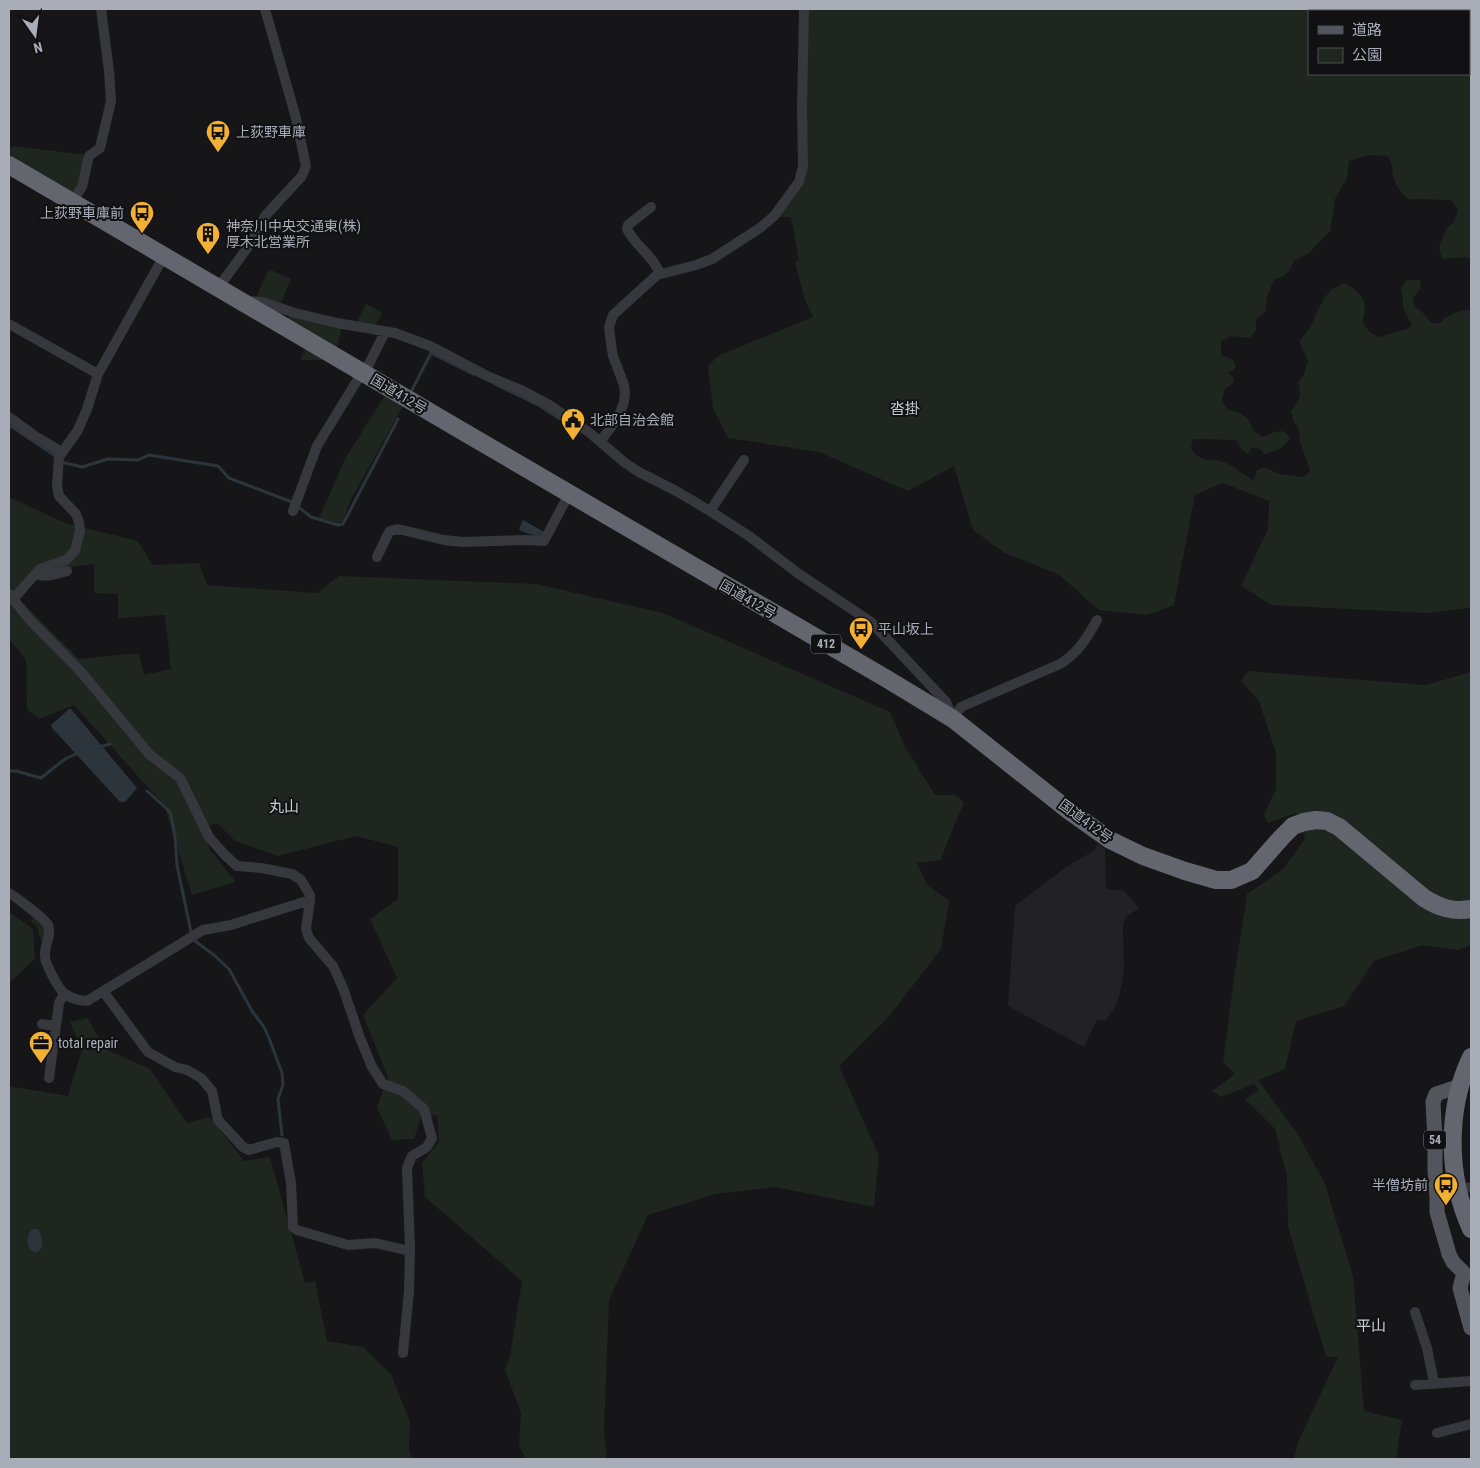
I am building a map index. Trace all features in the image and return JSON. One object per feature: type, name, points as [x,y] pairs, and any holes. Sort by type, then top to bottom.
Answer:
[{"type":"highway","name":"国道412号","points":[[9,165],[953,719],[1068,810],[1110,840],[1143,856],[1185,871],[1216,880],[1231,880],[1252,871],[1280,838],[1293,826],[1316,820],[1327,821],[1340,827],[1436,906],[1449,910],[1471,909]]},
{"type":"highway","points":[[1471,1057],[1460,1086],[1453,1130],[1454,1162],[1465,1188],[1471,1229]]},
{"type":"main road","name":"54","points":[[1460,1086],[1436,1094],[1433,1102],[1435,1170],[1438,1198],[1437,1212],[1449,1254],[1453,1262],[1468,1271],[1460,1288],[1471,1328]]},
{"type":"street","points":[[72,202],[82,187],[89,156],[100,148],[111,101],[101,9]]},
{"type":"street","points":[[218,288],[253,240],[265,216],[302,176],[306,166],[296,118],[265,9]]},
{"type":"street","points":[[599,440],[603,438],[623,409],[625,394],[624,385],[613,356],[609,330],[612,317],[660,274],[712,259],[741,242],[769,221],[799,182],[803,166],[804,9]]},
{"type":"street","points":[[651,207],[628,225],[627,229],[656,265],[660,274]]},
{"type":"street","points":[[164,256],[98,374],[88,409],[78,430],[59,458],[58,490],[62,501],[77,517],[80,531],[75,551],[73,555],[63,562],[40,569],[11,596],[28,618],[82,673],[150,755],[180,778],[209,837],[224,854],[237,866],[262,868],[292,874],[301,880],[310,895],[306,929],[309,938],[334,966],[372,1066],[383,1084],[403,1091],[424,1109],[432,1138],[427,1147],[412,1156],[407,1168],[410,1251],[409,1292],[403,1353]]},
{"type":"street","points":[[239,300],[262,302],[316,318],[395,333],[430,346],[487,376],[526,392],[563,413],[637,471],[710,510],[749,536],[799,574],[871,622],[946,702],[953,719]]},
{"type":"street","points":[[9,324],[98,374]]},
{"type":"street","points":[[295,508],[317,446],[358,379],[364,374],[386,332]]},
{"type":"street","points":[[9,417],[62,452]]},
{"type":"street","points":[[710,510],[744,460]]},
{"type":"street","points":[[377,557],[390,531],[398,529],[444,540],[462,542],[544,541],[569,494]]},
{"type":"street","points":[[36,574],[45,576],[67,571]]},
{"type":"street","points":[[953,719],[961,707],[1060,664],[1072,656],[1097,620]]},
{"type":"street","points":[[9,893],[47,923],[50,932],[45,956],[48,965],[64,994],[78,1001],[87,1001],[202,930],[238,924],[310,900]]},
{"type":"street","points":[[103,991],[148,1052],[175,1067],[187,1070],[201,1078],[212,1091],[218,1120],[242,1147],[248,1150],[277,1142],[284,1143],[291,1183],[294,1227],[297,1230],[348,1245],[376,1243],[410,1251]]},
{"type":"street","points":[[49,1078],[59,1003],[64,994]]},
{"type":"street","points":[[42,1024],[56,1026]]},
{"type":"street","points":[[1415,1312],[1427,1348],[1434,1383]]},
{"type":"street","points":[[1415,1385],[1471,1381]]},
{"type":"street","points":[[1437,1432],[1449,1425],[1471,1424]]},
{"type":"shaded area","points":[[523,520],[546,533],[541,538],[521,531],[519,529]]},
{"type":"shaded area","points":[[71,709],[137,788],[125,802],[120,802],[52,728],[51,725]]},
{"type":"shaded area","points":[[1097,843],[1105,849],[1106,889],[1124,891],[1139,908],[1125,918],[1123,926],[1124,971],[1119,997],[1106,1020],[1097,1020],[1084,1047],[1008,1006],[1015,906],[1066,867],[1095,850]]},
{"type":"shaded area","points":[[38,1229],[41,1236],[42,1246],[35,1253],[29,1248],[28,1239],[30,1232]]},
{"type":"green space","points":[[808,9],[1471,9],[1471,259],[1466,257],[1442,259],[1439,247],[1446,229],[1454,222],[1458,210],[1451,200],[1408,199],[1396,185],[1392,164],[1387,156],[1369,155],[1349,161],[1347,178],[1335,199],[1330,231],[1309,253],[1294,261],[1289,271],[1283,276],[1274,279],[1268,295],[1265,312],[1256,319],[1256,330],[1250,338],[1230,336],[1221,342],[1221,355],[1233,360],[1236,367],[1229,373],[1234,378],[1233,383],[1225,389],[1222,400],[1225,405],[1230,410],[1241,413],[1253,429],[1263,437],[1274,432],[1283,431],[1290,437],[1288,441],[1273,452],[1265,454],[1260,449],[1252,447],[1248,454],[1240,447],[1236,440],[1193,439],[1191,448],[1199,457],[1226,463],[1254,481],[1257,470],[1264,467],[1280,474],[1304,477],[1310,471],[1300,442],[1299,430],[1293,420],[1291,411],[1299,398],[1298,382],[1303,377],[1308,361],[1299,341],[1312,325],[1325,297],[1332,289],[1345,283],[1356,290],[1362,298],[1365,308],[1362,321],[1369,332],[1379,337],[1407,329],[1412,326],[1403,308],[1401,289],[1407,280],[1420,280],[1421,287],[1413,299],[1415,307],[1431,323],[1440,323],[1454,313],[1471,310],[1471,608],[1426,613],[1271,605],[1241,586],[1268,529],[1269,501],[1223,483],[1195,495],[1174,605],[1147,615],[1099,610],[1058,574],[1005,553],[973,530],[954,466],[908,491],[819,452],[728,438],[713,408],[708,366],[718,356],[813,317],[805,300],[795,262],[799,260],[791,217],[779,217],[803,186],[806,177]]},
{"type":"green space","points":[[14,146],[87,155],[80,186],[72,193],[9,156],[9,148]]},
{"type":"green space","points":[[269,269],[291,279],[280,305],[256,297]]},
{"type":"green space","points":[[366,304],[383,313],[373,327],[356,324]]},
{"type":"green space","points":[[290,314],[342,327],[336,350],[287,320]]},
{"type":"green space","points":[[306,348],[325,360],[300,360]]},
{"type":"green space","points":[[385,395],[403,406],[350,501],[343,521],[338,523],[319,518],[345,459]]},
{"type":"green space","points":[[9,497],[65,523],[138,541],[152,565],[199,563],[207,585],[317,593],[339,576],[536,584],[663,613],[890,712],[905,747],[935,795],[955,795],[964,802],[940,860],[917,863],[927,885],[949,901],[941,949],[887,1019],[839,1066],[879,1156],[874,1207],[776,1187],[716,1194],[648,1215],[609,1300],[604,1429],[607,1459],[526,1459],[519,1446],[521,1413],[505,1370],[510,1356],[522,1281],[425,1197],[422,1163],[439,1142],[437,1115],[421,1117],[414,1139],[392,1140],[377,1107],[388,1077],[363,1015],[397,978],[370,919],[398,899],[398,847],[356,836],[278,856],[235,841],[217,823],[204,827],[210,850],[236,882],[192,895],[164,805],[74,705],[39,719],[27,710],[26,660],[9,639]],"holes":[[[94,564],[94,593],[118,594],[118,618],[165,615],[171,669],[144,675],[139,653],[79,659],[20,600],[43,571]]]},
{"type":"green space","points":[[1248,671],[1426,685],[1471,672],[1471,945],[1458,950],[1423,945],[1374,961],[1344,1006],[1296,1021],[1285,1069],[1258,1080],[1297,1133],[1325,1184],[1353,1276],[1364,1411],[1402,1420],[1396,1459],[1294,1459],[1298,1442],[1338,1357],[1326,1357],[1288,1226],[1287,1176],[1275,1129],[1245,1099],[1259,1090],[1254,1084],[1221,1097],[1212,1091],[1235,1074],[1223,1062],[1247,894],[1283,869],[1305,839],[1296,813],[1268,823],[1264,815],[1276,789],[1276,753],[1259,701],[1241,681]]},
{"type":"green space","points":[[9,912],[33,929],[35,959],[9,983]]},
{"type":"green space","points":[[35,916],[45,926],[44,941],[41,941],[37,927],[31,921]]},
{"type":"green space","points":[[88,1018],[105,1049],[150,1069],[187,1123],[210,1117],[244,1161],[270,1157],[305,1283],[315,1281],[327,1341],[363,1347],[391,1374],[410,1422],[409,1450],[412,1459],[9,1459],[9,1086],[68,1096],[82,1050],[70,1022]]},
{"type":"waterway","points":[[411,392],[431,353],[473,374]]},
{"type":"waterway","points":[[495,384],[540,406],[571,426]]},
{"type":"waterway","points":[[65,463],[82,467],[108,459],[138,460],[149,455],[218,466],[229,478],[292,502],[311,517],[338,525],[343,524],[398,419]]},
{"type":"waterway","points":[[9,425],[54,455]]},
{"type":"waterway","points":[[99,747],[110,744]]},
{"type":"waterway","points":[[9,771],[41,778],[65,759],[78,753]]},
{"type":"waterway","points":[[147,791],[171,815],[177,865],[191,932],[195,941],[229,969],[269,1038],[282,1073],[283,1085],[278,1099],[282,1135]]},
{"type":"place","name":"上荻野車庫","points":[[218,153]]},
{"type":"place","name":"上荻野車庫前","points":[[142,234]]},
{"type":"place","name":"神奈川中央交通東(株) 厚木北営業所","points":[[208,255]]},
{"type":"place","name":"北部自治会館","points":[[573,441]]},
{"type":"place","name":"平山坂上","points":[[861,650]]},
{"type":"place","name":"total repair","points":[[41,1064]]},
{"type":"place","name":"半僧坊前","points":[[1446,1206]]},
{"type":"district","name":"沓掛","points":[[905,409]]},
{"type":"district","name":"丸山","points":[[284,807]]},
{"type":"district","name":"平山","points":[[1371,1326]]}]
